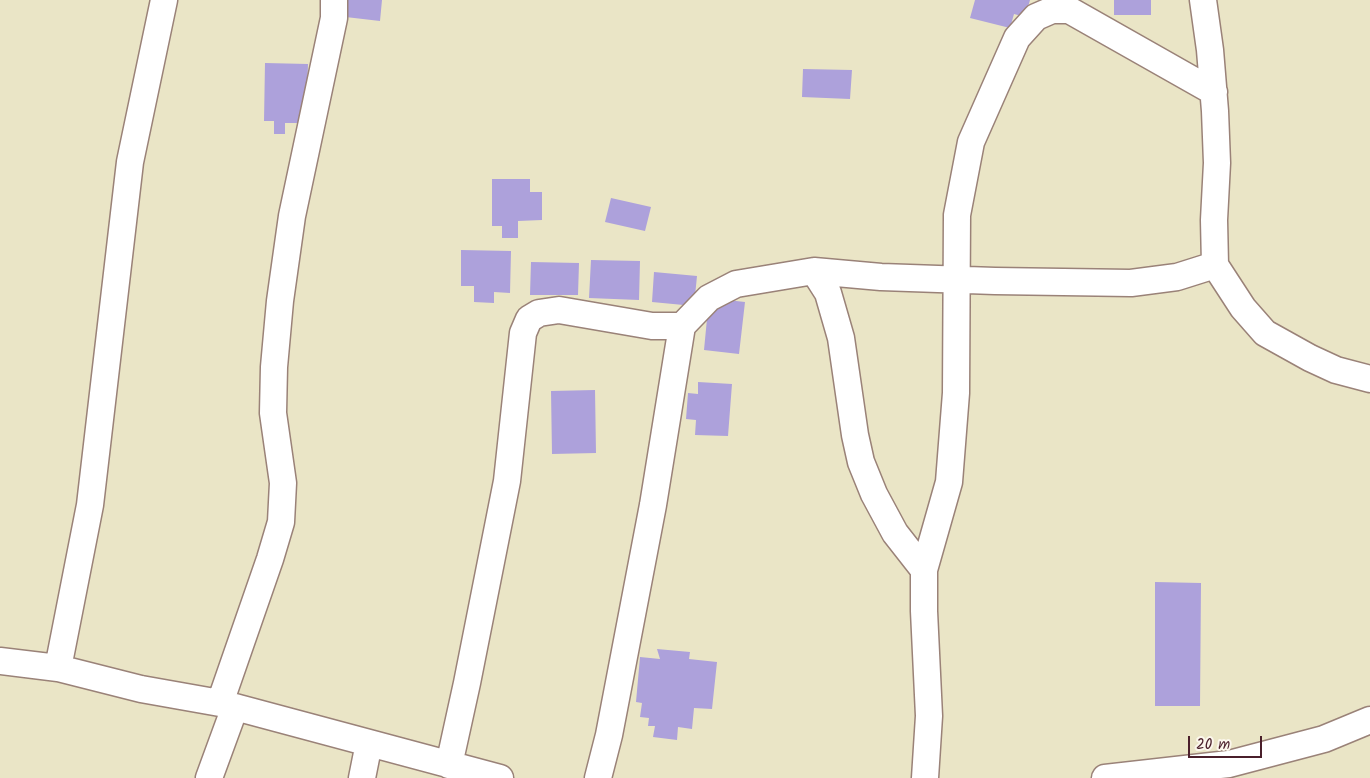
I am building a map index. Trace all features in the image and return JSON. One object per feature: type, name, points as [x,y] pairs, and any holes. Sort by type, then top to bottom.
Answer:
[{"type":"street","points":[[58,668],[90,505],[130,162],[164,0]]},
{"type":"street","points":[[209,778],[227,705],[280,522],[283,483],[272,413],[280,301],[292,216],[334,18],[334,0]]},
{"type":"street","points":[[1203,0],[1214,92],[1217,163],[1214,220],[1215,265],[1243,308],[1265,332],[1310,358],[1370,380]]},
{"type":"street","points":[[925,778],[929,716],[924,570],[949,482],[956,393],[957,215],[971,142],[1017,38],[1036,17],[1052,10],[1069,10],[1214,92]]},
{"type":"street","points":[[598,778],[609,735],[653,505],[682,326],[709,298],[736,284],[814,271],[881,277],[1131,283],[1177,277],[1215,265]]},
{"type":"street","points":[[814,271],[828,293],[841,338],[855,435],[861,462],[874,494],[895,533],[924,570]]},
{"type":"street","points":[[449,765],[507,481],[523,333],[529,319],[539,313],[559,310],[652,326],[682,326]]},
{"type":"street","points":[[0,661],[58,668],[141,688],[227,705],[500,778]]},
{"type":"street","points":[[1105,778],[1230,771],[1324,739],[1370,720]]},
{"type":"street","points":[[362,778],[369,744]]},
{"type":"building","points":[[339,0],[382,0],[380,21],[337,16]]},
{"type":"building","points":[[975,0],[1030,0],[1025,17],[1014,14],[1010,28],[970,18]]},
{"type":"building","points":[[1114,0],[1151,0],[1151,15],[1114,15]]},
{"type":"building","points":[[265,63],[308,64],[306,123],[285,123],[285,134],[274,134],[274,121],[264,121]]},
{"type":"building","points":[[803,69],[852,70],[850,99],[802,97]]},
{"type":"building","points":[[492,179],[530,179],[530,192],[542,192],[542,220],[518,221],[518,238],[502,238],[502,226],[492,226]]},
{"type":"building","points":[[611,198],[651,207],[645,231],[605,222]]},
{"type":"building","points":[[461,250],[511,251],[510,293],[494,292],[494,303],[474,302],[474,286],[461,286]]},
{"type":"building","points":[[591,260],[640,261],[639,300],[589,298]]},
{"type":"building","points":[[531,262],[579,263],[578,295],[530,295]]},
{"type":"building","points":[[654,272],[697,276],[694,306],[652,302]]},
{"type":"building","points":[[709,298],[745,302],[739,354],[704,350]]},
{"type":"building","points":[[698,382],[732,384],[728,436],[695,435],[696,420],[686,419],[688,393],[698,394]]},
{"type":"building","points":[[595,390],[596,453],[552,454],[551,391]]},
{"type":"building","points":[[1155,582],[1201,583],[1200,706],[1155,706]]},
{"type":"building","points":[[657,649],[690,652],[689,659],[717,662],[712,709],[694,708],[692,729],[678,727],[677,740],[653,737],[655,726],[648,726],[649,718],[640,717],[642,703],[636,702],[640,657],[660,659]]}]
